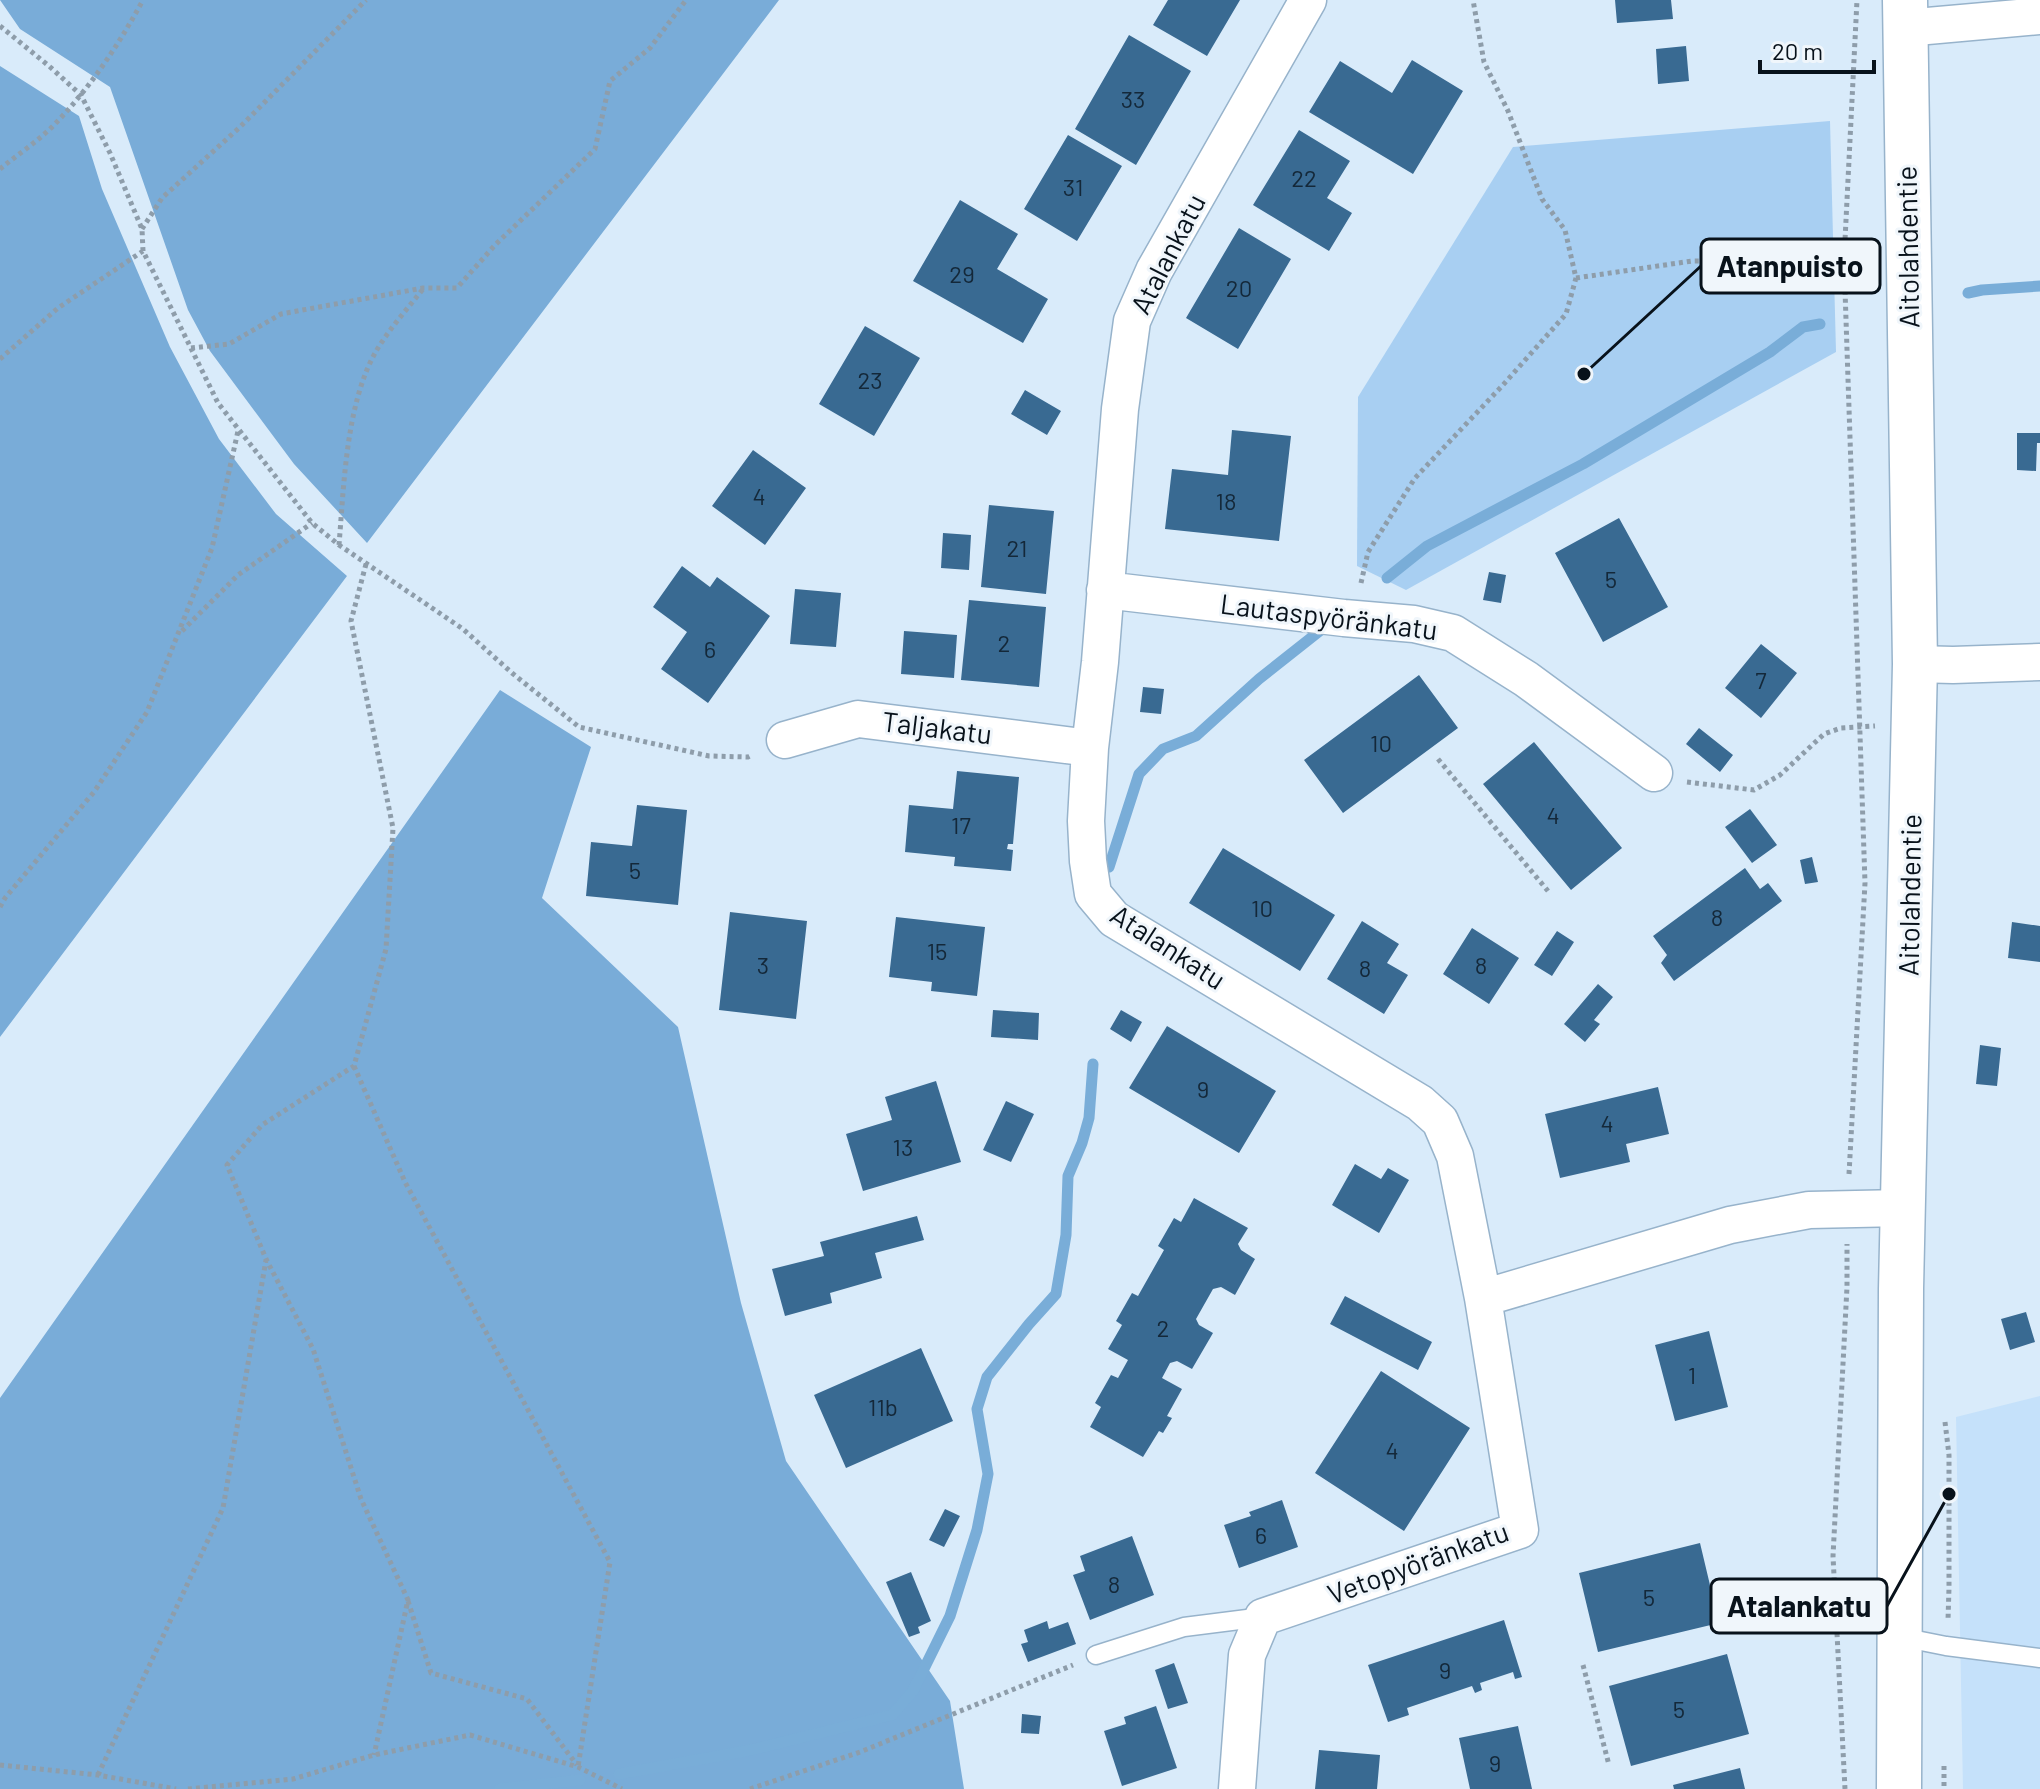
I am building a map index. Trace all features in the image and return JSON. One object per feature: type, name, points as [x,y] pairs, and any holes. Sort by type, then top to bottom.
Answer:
[{"type":"main road","name":"Aitolahdentie","points":[[1899,1789],[1903,1208],[1915,664],[1905,14]]},
{"type":"street","name":"Atalankatu","points":[[1308,0],[1154,271],[1132,321],[1120,409],[1090,748],[1086,821],[1088,861],[1093,894],[1114,919],[1420,1103],[1440,1121],[1455,1156],[1483,1298]]},
{"type":"street","points":[[1905,14],[2040,16]]},
{"type":"street","name":"Lautaspyöränkatu","points":[[1105,590],[1414,624],[1453,633],[1526,679],[1654,773]]},
{"type":"street","points":[[1915,664],[2040,662]]},
{"type":"street","name":"Taljakatu","points":[[785,740],[858,719],[1090,748]]},
{"type":"street","points":[[1483,1298],[1730,1225],[1809,1210],[1903,1208]]},
{"type":"street","name":"Vetopyöränkatu","points":[[1263,1617],[1520,1530],[1483,1298]]},
{"type":"street","points":[[1237,1789],[1247,1655],[1263,1617]]},
{"type":"lane","points":[[1096,1655],[1184,1627],[1263,1617]]},
{"type":"lane","points":[[1901,1637],[2040,1658]]},
{"type":"path","points":[[0,169],[51,128],[81,95],[104,65],[143,0]]},
{"type":"path","points":[[142,229],[162,198],[240,127],[366,0]]},
{"type":"path","points":[[191,348],[229,344],[281,314],[423,288],[457,288],[495,245],[595,149],[610,81],[650,48],[686,0]]},
{"type":"path","points":[[1353,619],[1368,552],[1415,478],[1566,314],[1576,278],[1565,230],[1542,199],[1508,111],[1484,62],[1473,0]]},
{"type":"path","points":[[1845,1789],[1833,1556],[1847,1287],[1847,1208],[1865,883],[1844,260],[1857,0]]},
{"type":"path","points":[[0,26],[81,95],[142,229],[143,251],[218,403],[312,523],[366,564],[463,629],[579,727],[709,756],[748,757],[785,740]]},
{"type":"path","points":[[0,359],[58,308],[143,251]]},
{"type":"path","points":[[1576,278],[1692,261],[1844,260]]},
{"type":"path","points":[[339,545],[348,448],[360,390],[377,349],[423,288]]},
{"type":"path","points":[[0,907],[94,792],[147,712],[212,548],[239,430]]},
{"type":"path","points":[[179,634],[238,575],[312,523]]},
{"type":"path","points":[[366,564],[351,621],[393,828],[386,949],[354,1066],[405,1182],[610,1562],[578,1767]]},
{"type":"path","points":[[1654,773],[1690,783],[1754,790],[1780,775],[1824,734],[1860,726],[1914,725]]},
{"type":"path","points":[[1438,759],[1548,891]]},
{"type":"path","points":[[354,1066],[262,1125],[227,1165],[266,1259],[313,1349],[361,1499],[408,1600],[431,1673],[527,1699],[578,1767]]},
{"type":"path","points":[[98,1775],[223,1508],[266,1259]]},
{"type":"path","points":[[374,1755],[408,1600]]},
{"type":"path","points":[[752,1789],[860,1752],[1096,1655]]},
{"type":"path","points":[[1583,1665],[1609,1765]]},
{"type":"path","points":[[188,1789],[293,1779],[374,1755],[470,1735],[578,1767],[622,1789]]},
{"type":"path","points":[[0,1765],[98,1775],[176,1789]]},
{"type":"shaded area","points":[[0,0],[779,0],[367,543],[294,464],[210,351],[188,310],[110,87],[20,29]]},
{"type":"shaded area","points":[[0,66],[79,116],[102,189],[170,347],[219,439],[276,514],[347,576],[0,1037]]},
{"type":"shaded area","points":[[1830,121],[1836,352],[1406,590],[1357,566],[1358,397],[1513,147]]},
{"type":"shaded area","points":[[500,690],[591,747],[542,898],[678,1027],[741,1303],[786,1461],[950,1701],[964,1789],[0,1789],[0,1398]]},
{"type":"shaded area","points":[[2040,1396],[2040,1789],[1963,1789],[1956,1417]]},
{"type":"building","points":[[1168,0],[1240,0],[1207,56],[1153,25]]},
{"type":"building","points":[[1615,0],[1671,0],[1673,19],[1617,23]]},
{"type":"building","points":[[1129,35],[1191,71],[1136,165],[1075,129]]},
{"type":"building","points":[[1686,46],[1689,81],[1658,84],[1656,49]]},
{"type":"building","points":[[1412,60],[1463,91],[1413,174],[1309,112],[1340,61],[1392,93]]},
{"type":"building","points":[[1299,130],[1350,161],[1327,198],[1352,213],[1329,251],[1253,205]]},
{"type":"building","points":[[1068,135],[1122,166],[1077,241],[1024,209]]},
{"type":"building","points":[[960,200],[1018,234],[997,269],[1048,299],[1023,343],[913,281]]},
{"type":"building","points":[[1239,228],[1291,259],[1238,349],[1186,318]]},
{"type":"building","points":[[865,326],[920,358],[874,436],[819,404]]},
{"type":"building","points":[[1025,390],[1061,411],[1047,435],[1011,414]]},
{"type":"building","points":[[1232,430],[1291,436],[1279,541],[1165,529],[1172,469],[1228,475]]},
{"type":"building","points":[[2017,433],[2040,433],[2036,471],[2017,470]]},
{"type":"building","points":[[753,450],[806,488],[765,545],[712,506]]},
{"type":"building","points":[[989,505],[1054,511],[1046,594],[981,587]]},
{"type":"building","points":[[1619,518],[1668,607],[1603,642],[1555,553]]},
{"type":"building","points":[[943,533],[971,535],[969,570],[941,568]]},
{"type":"building","points":[[682,566],[710,587],[717,577],[770,616],[708,703],[661,669],[687,632],[653,607]]},
{"type":"building","points":[[1489,572],[1506,575],[1501,603],[1483,600]]},
{"type":"building","points":[[795,589],[841,593],[836,647],[790,644]]},
{"type":"building","points":[[969,600],[1046,607],[1039,687],[961,680]]},
{"type":"building","points":[[904,631],[957,635],[954,678],[901,674]]},
{"type":"building","points":[[1761,644],[1797,673],[1761,718],[1725,688]]},
{"type":"building","points":[[1419,675],[1458,728],[1343,813],[1304,760]]},
{"type":"building","points":[[1143,687],[1164,689],[1161,714],[1140,712]]},
{"type":"building","points":[[1699,728],[1733,755],[1720,772],[1686,744]]},
{"type":"building","points":[[1534,742],[1622,848],[1571,890],[1483,784]]},
{"type":"building","points":[[957,771],[1019,777],[1013,844],[1008,844],[1007,849],[1013,850],[1011,871],[954,866],[955,857],[905,852],[909,805],[953,809]]},
{"type":"building","points":[[637,805],[687,810],[678,905],[586,896],[591,842],[632,846]]},
{"type":"building","points":[[1750,809],[1777,845],[1752,863],[1725,827]]},
{"type":"building","points":[[1223,848],[1335,915],[1300,971],[1189,903]]},
{"type":"building","points":[[1812,857],[1818,882],[1805,884],[1800,860]]},
{"type":"building","points":[[1745,868],[1760,889],[1768,883],[1782,901],[1674,981],[1661,963],[1667,955],[1653,936]]},
{"type":"building","points":[[730,912],[807,921],[796,1019],[719,1010]]},
{"type":"building","points":[[896,917],[985,927],[977,996],[931,991],[932,982],[889,977]]},
{"type":"building","points":[[1362,921],[1399,944],[1387,963],[1408,975],[1384,1014],[1327,979]]},
{"type":"building","points":[[2012,922],[2040,926],[2040,962],[2008,958]]},
{"type":"building","points":[[1472,928],[1519,958],[1489,1004],[1443,974]]},
{"type":"building","points":[[1557,931],[1574,942],[1552,976],[1534,965]]},
{"type":"building","points":[[1598,984],[1613,997],[1594,1020],[1600,1024],[1585,1042],[1564,1024]]},
{"type":"building","points":[[993,1010],[1039,1013],[1038,1040],[991,1037]]},
{"type":"building","points":[[1121,1010],[1142,1022],[1131,1042],[1110,1029]]},
{"type":"building","points":[[1167,1026],[1276,1091],[1239,1153],[1129,1088]]},
{"type":"building","points":[[1980,1045],[2001,1048],[1997,1086],[1976,1084]]},
{"type":"building","points":[[936,1081],[961,1162],[863,1191],[846,1134],[892,1120],[885,1097]]},
{"type":"building","points":[[1658,1087],[1669,1134],[1626,1144],[1630,1162],[1560,1178],[1545,1114]]},
{"type":"building","points":[[1006,1101],[1034,1114],[1011,1162],[983,1150]]},
{"type":"building","points":[[1355,1164],[1381,1179],[1388,1168],[1409,1180],[1379,1233],[1332,1205]]},
{"type":"building","points":[[1194,1198],[1248,1228],[1238,1244],[1241,1250],[1255,1259],[1235,1295],[1221,1287],[1213,1289],[1196,1319],[1199,1325],[1213,1333],[1192,1369],[1177,1361],[1170,1363],[1162,1378],[1182,1389],[1167,1416],[1172,1418],[1163,1433],[1159,1431],[1143,1457],[1090,1427],[1101,1407],[1095,1403],[1111,1375],[1118,1378],[1128,1360],[1108,1349],[1122,1325],[1116,1321],[1132,1293],[1138,1296],[1164,1250],[1158,1246],[1174,1218],[1181,1222]]},
{"type":"building","points":[[917,1216],[924,1240],[875,1253],[882,1278],[830,1293],[832,1303],[785,1316],[772,1269],[824,1256],[820,1242]]},
{"type":"building","points":[[1345,1296],[1432,1342],[1418,1370],[1330,1324]]},
{"type":"building","points":[[2026,1312],[2035,1342],[2010,1350],[2001,1319]]},
{"type":"building","points":[[1709,1331],[1728,1407],[1675,1421],[1655,1345]]},
{"type":"building","points":[[921,1348],[953,1421],[846,1468],[814,1395]]},
{"type":"building","points":[[1381,1371],[1470,1428],[1404,1531],[1315,1473]]},
{"type":"building","points":[[1282,1500],[1298,1547],[1239,1568],[1224,1525],[1251,1516],[1249,1512]]},
{"type":"building","points":[[945,1509],[960,1516],[944,1547],[929,1540]]},
{"type":"building","points":[[1132,1536],[1154,1595],[1090,1620],[1073,1575],[1085,1571],[1080,1556]]},
{"type":"building","points":[[1700,1543],[1719,1623],[1598,1652],[1579,1573]]},
{"type":"building","points":[[911,1572],[931,1621],[918,1627],[920,1633],[909,1637],[886,1582]]},
{"type":"building","points":[[1504,1620],[1522,1677],[1515,1679],[1513,1672],[1480,1683],[1482,1690],[1475,1693],[1472,1686],[1407,1708],[1409,1715],[1388,1722],[1368,1665]]},
{"type":"building","points":[[1047,1621],[1049,1629],[1068,1622],[1076,1644],[1028,1662],[1021,1644],[1028,1642],[1024,1630]]},
{"type":"building","points":[[1727,1654],[1749,1734],[1631,1766],[1609,1686]]},
{"type":"building","points":[[1174,1663],[1188,1703],[1168,1709],[1155,1670]]},
{"type":"building","points":[[1156,1706],[1177,1768],[1122,1786],[1104,1731],[1126,1724],[1124,1717]]},
{"type":"building","points":[[1022,1714],[1041,1716],[1039,1734],[1021,1733]]},
{"type":"building","points":[[1518,1726],[1532,1789],[1470,1789],[1459,1738]]},
{"type":"building","points":[[1319,1750],[1380,1755],[1377,1789],[1315,1789]]},
{"type":"building","points":[[1740,1768],[1745,1789],[1674,1789],[1673,1785]]},
{"type":"waterway","points":[[1968,293],[2040,286]]},
{"type":"waterway","points":[[1387,578],[1427,546],[1583,464],[1770,352],[1803,327],[1820,324]]},
{"type":"waterway","points":[[1109,867],[1139,774],[1163,749],[1196,736],[1259,679],[1326,626]]},
{"type":"waterway","points":[[619,1774],[751,1750],[892,1715],[913,1691],[950,1616],[977,1530],[988,1474],[977,1409],[987,1377],[1056,1294],[1066,1235],[1068,1176],[1089,1118],[1093,1064]]},
{"type":"waterway","points":[[500,1789],[580,1780]]},
{"type":"place","name":"Atanpuisto","points":[[1584,374]]},
{"type":"place","name":"Atalankatu","points":[[1949,1494]]}]
